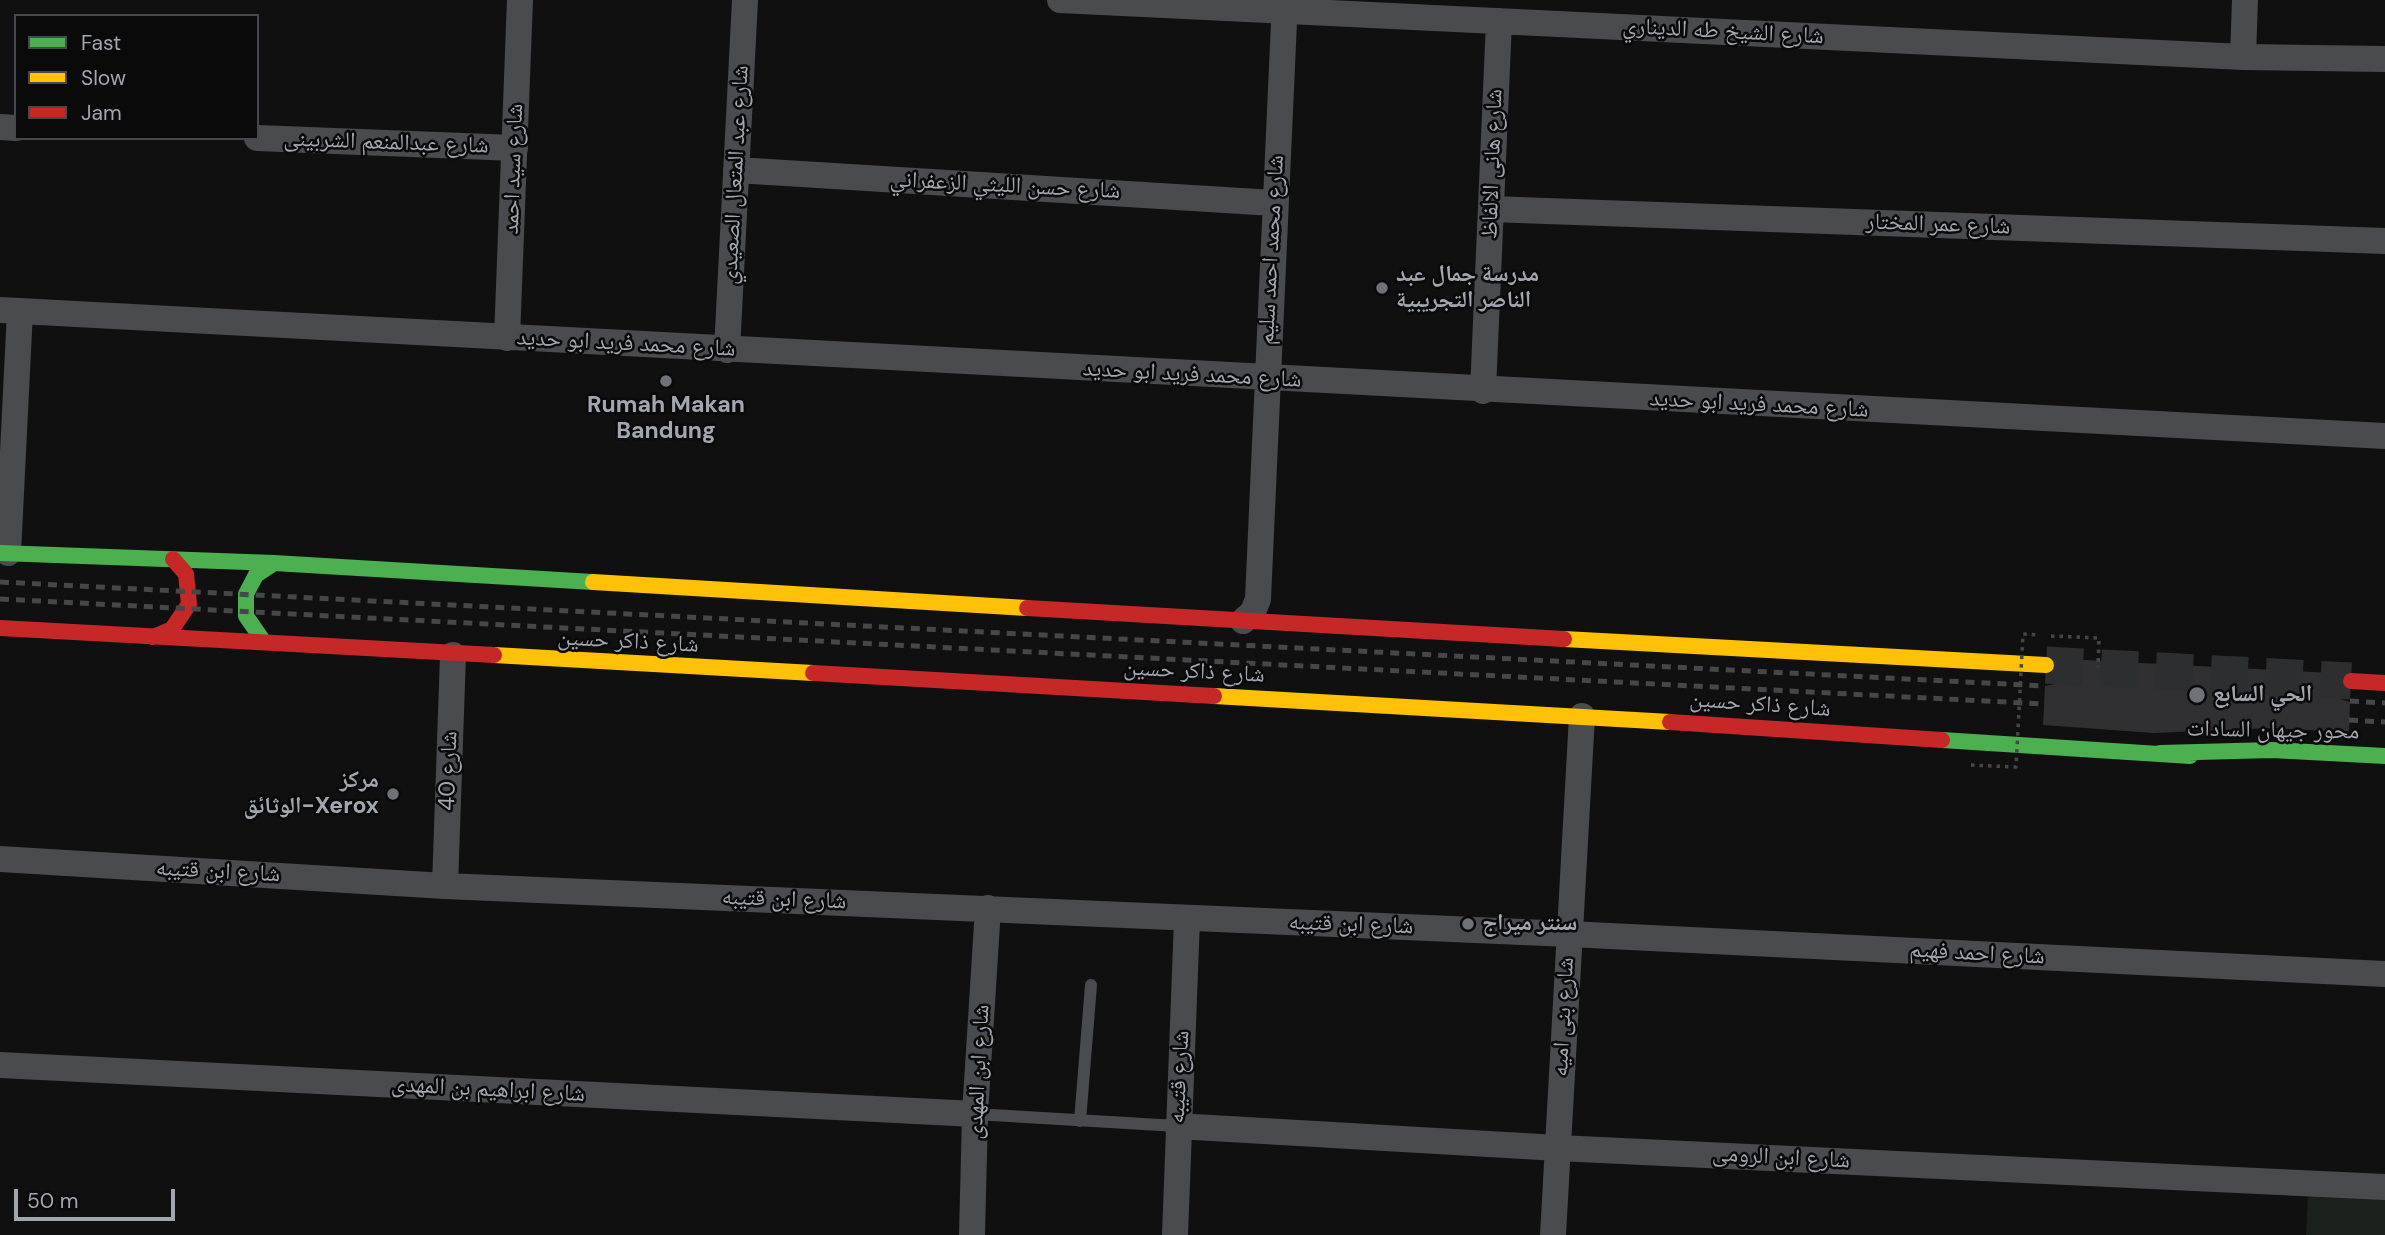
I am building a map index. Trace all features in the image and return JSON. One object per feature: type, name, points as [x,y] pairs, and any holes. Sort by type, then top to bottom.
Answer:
[{"type":"main road","points":[[4,553],[274,563],[1243,621],[2046,665]]},
{"type":"main road","points":[[153,637],[172,629],[189,604],[186,575],[173,559]]},
{"type":"main road","points":[[264,642],[250,626],[245,605],[250,584],[274,563]]},
{"type":"main road","name":"شارع ذاكر حسين","points":[[0,628],[1581,716],[2160,753],[2385,772]]},
{"type":"main road","points":[[2351,681],[2385,683]]},
{"type":"main road","name":"محور جيهان السادات","points":[[2160,753],[2273,750],[2385,756]]},
{"type":"street","name":"شارع سيد احمد","points":[[508,338],[520,0]]},
{"type":"street","name":"شارع عبد المتعال الصعيدي","points":[[727,349],[745,0]]},
{"type":"street","name":"شارع الشيخ طه الديناري","points":[[1060,0],[1284,5],[1499,21],[2244,57],[2385,59]]},
{"type":"street","points":[[2244,57],[2245,0]]},
{"type":"street","name":"شارع محمد احمد سليم","points":[[1243,621],[1253,612],[1258,599],[1284,5]]},
{"type":"street","name":"شارع هانى الالفاظ","points":[[1483,391],[1499,21]]},
{"type":"street","name":"شارع عبدالمنعم الشربينى","points":[[259,138],[515,148]]},
{"type":"street","name":"شارع حسن الليثي الزعفراني","points":[[736,170],[1274,203]]},
{"type":"street","name":"شارع عمر المختار","points":[[1492,209],[2385,241]]},
{"type":"street","points":[[4,553],[10,311]]},
{"type":"street","name":"شارع محمد فريد ابو حديد","points":[[10,311],[1483,391],[2385,436]]},
{"type":"street","name":"شارع 40","points":[[445,886],[453,655]]},
{"type":"street","name":"شارع بنى اميه","points":[[1553,1235],[1581,716]]},
{"type":"street","name":"شارع ابن قتيبه","points":[[0,859],[445,886],[1569,934]]},
{"type":"street","name":"شارع ابن المهدى","points":[[972,1235],[975,1114],[988,908]]},
{"type":"street","name":"شارع قتيبه","points":[[1175,1235],[1177,1126],[1187,919]]},
{"type":"street","name":"شارع احمد فهيم","points":[[1569,934],[2385,974]]},
{"type":"street","name":"شارع ابراهيم بن المهدى","points":[[0,1065],[975,1114]]},
{"type":"street","name":"شارع ابن الرومى","points":[[1177,1126],[1558,1148],[2385,1187]]},
{"type":"lane","points":[[1080,1121],[1091,985]]},
{"type":"lane","points":[[975,1114],[1177,1126]]},
{"type":"path","points":[[1971,765],[2016,767],[2023,635],[2099,638],[2098,667]]},
{"type":"shaded area","points":[[2308,1196],[2385,1199],[2385,1235],[2306,1235]]},
{"type":"building","name":"الحي السابع","points":[[2066,659],[2332,673],[2333,691],[2340,699],[2350,702],[2349,732],[2271,728],[2154,733],[2043,725],[2045,686],[2055,684],[2063,677]]},
{"type":"tunnel","points":[[2046,665],[2351,681]]},
{"type":"railway","points":[[0,582],[2045,686]]},
{"type":"railway","points":[[0,599],[2044,704]]},
{"type":"railway","points":[[2350,701],[2385,703]]},
{"type":"railway","points":[[2349,720],[2385,722]]},
{"type":"traffic: fast","points":[[0,553],[274,563],[593,582]]},
{"type":"traffic: fast","points":[[264,642],[246,616],[246,594],[256,575],[274,563]]},
{"type":"traffic: fast","points":[[1942,740],[2190,756]]},
{"type":"traffic: fast","points":[[2160,753],[2272,750],[2385,756]]},
{"type":"traffic: slow","points":[[593,582],[1027,608]]},
{"type":"traffic: slow","points":[[1564,639],[2046,665]]},
{"type":"traffic: slow","points":[[494,655],[813,673]]},
{"type":"traffic: slow","points":[[1214,696],[1670,722]]},
{"type":"traffic: jam","points":[[153,637],[172,629],[189,604],[186,574],[173,559]]},
{"type":"traffic: jam","points":[[1027,608],[1564,639]]},
{"type":"traffic: jam","points":[[0,628],[494,655]]},
{"type":"traffic: jam","points":[[813,673],[1214,696]]},
{"type":"traffic: jam","points":[[2351,681],[2385,683]]},
{"type":"traffic: jam","points":[[1670,722],[1942,740]]},
{"type":"place","name":"مدرسة جمال عبد الناصر التجريبية","points":[[1382,288]]},
{"type":"place","name":"Rumah Makan Bandung","points":[[666,381]]},
{"type":"place","name":"الحي السابع","points":[[2197,695]]},
{"type":"place","name":"مركز الوثائق-Xerox","points":[[393,794]]},
{"type":"place","name":"سنتر ميراج","points":[[1468,924]]}]
